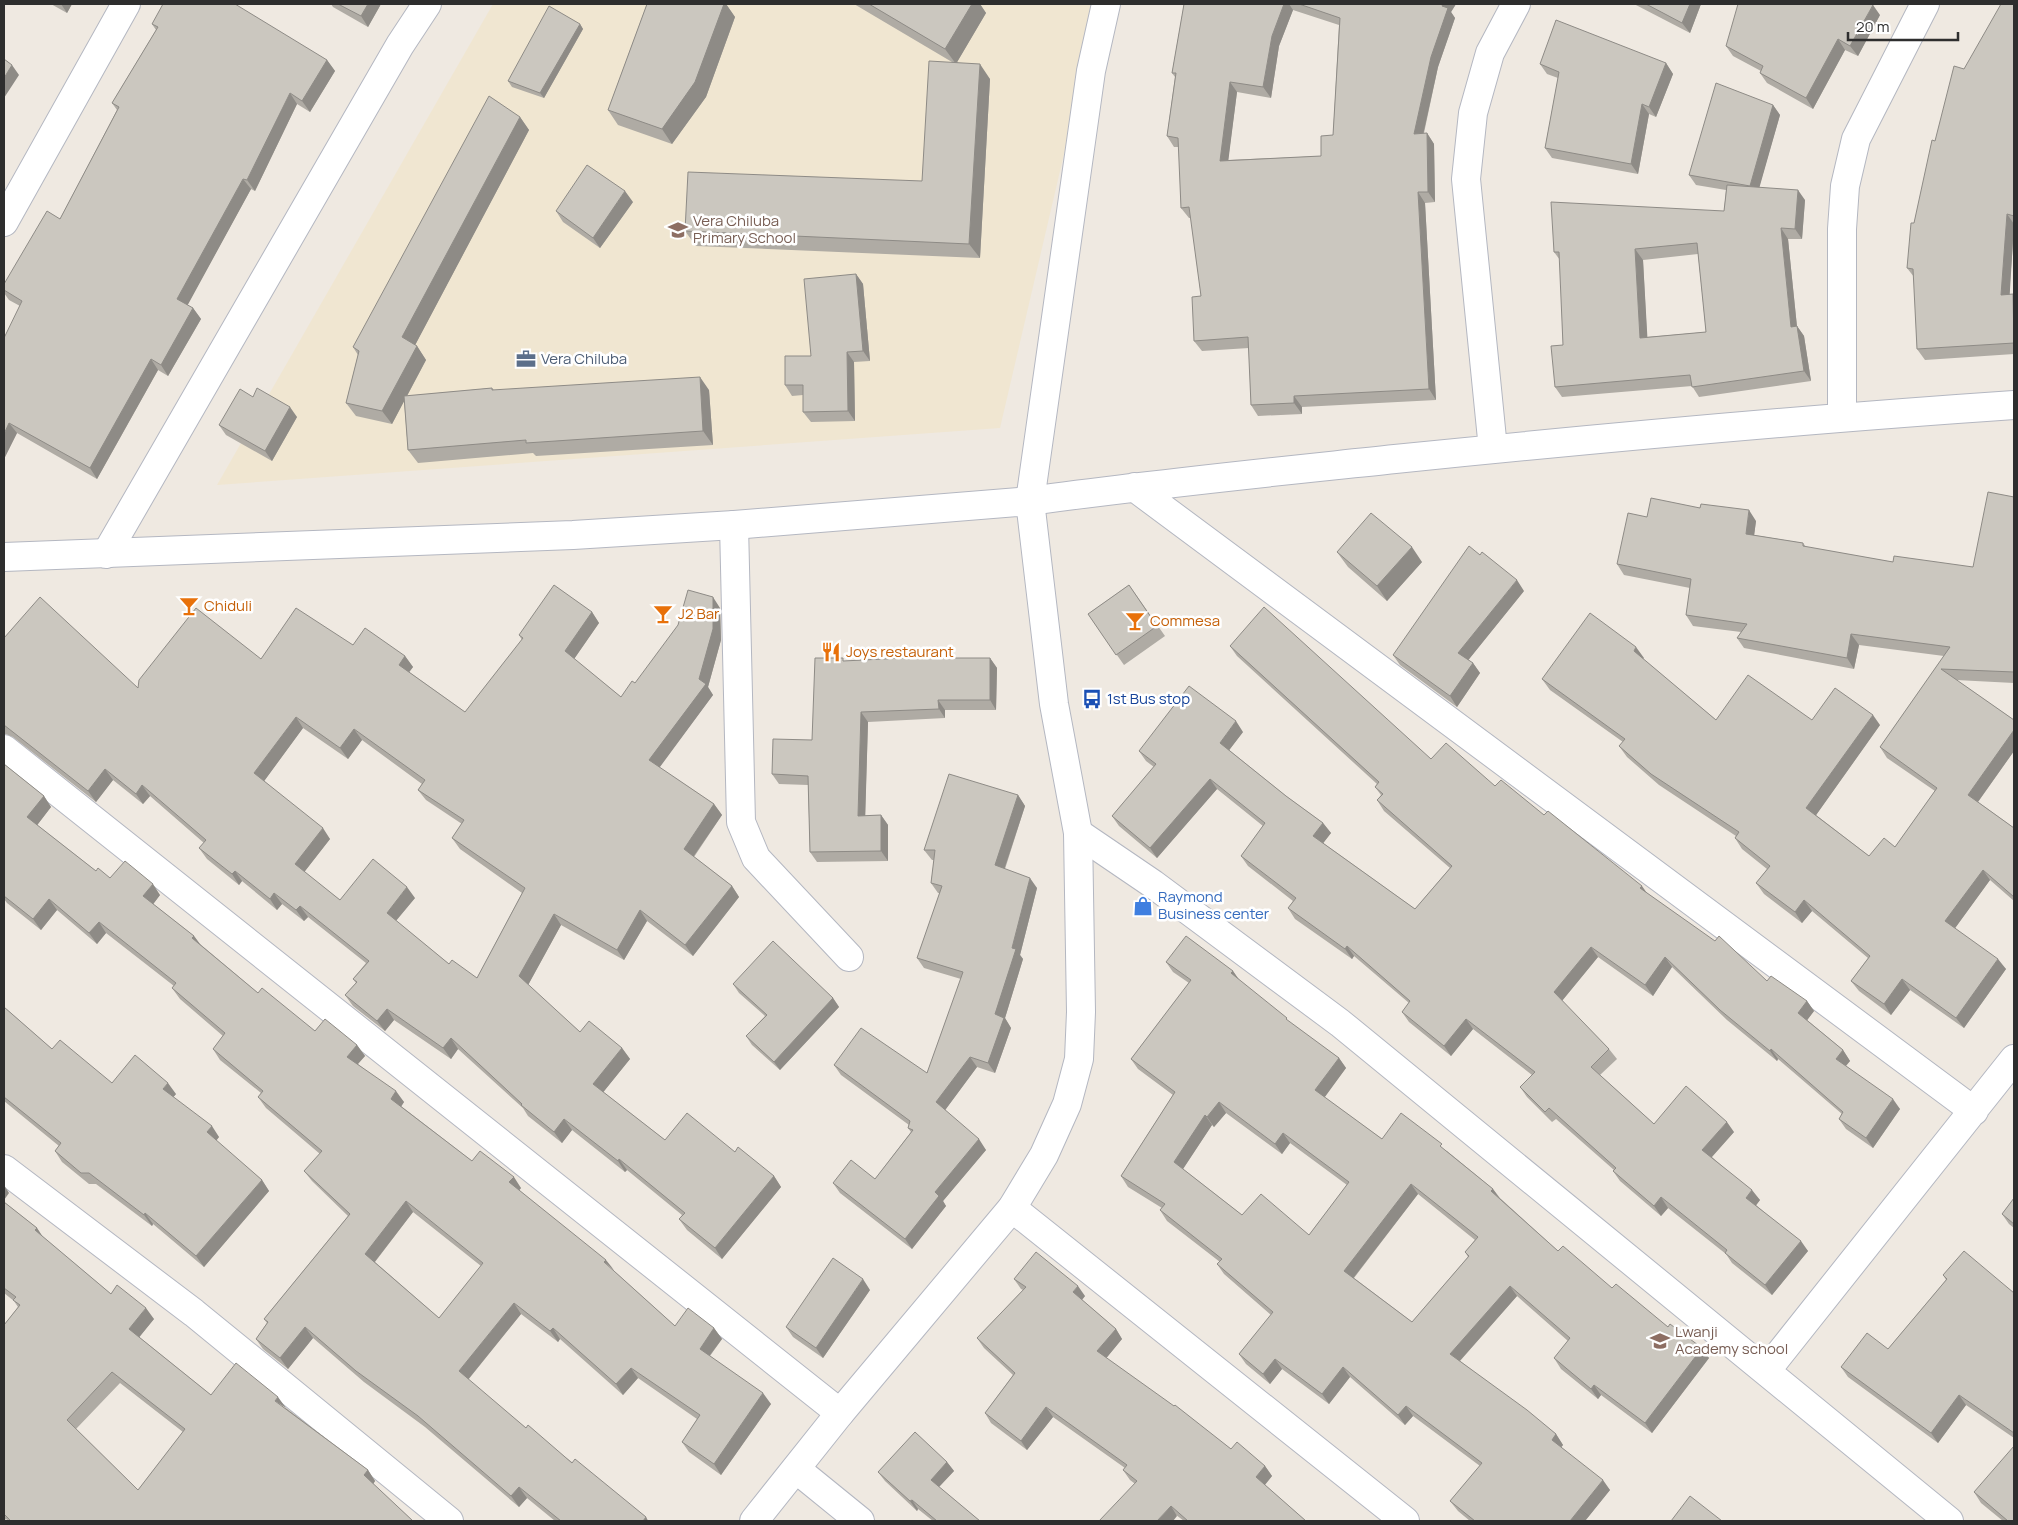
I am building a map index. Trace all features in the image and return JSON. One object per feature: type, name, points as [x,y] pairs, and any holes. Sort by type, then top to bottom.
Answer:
[{"type":"street","points":[[4,222],[126,4]]},
{"type":"street","points":[[106,554],[400,45],[427,4]]},
{"type":"street","points":[[754,1521],[840,1414],[1012,1208],[1044,1155],[1067,1104],[1078,1058],[1081,1012],[1078,833],[1054,704],[1030,500],[1091,70],[1106,4]]},
{"type":"street","points":[[1493,449],[1466,179],[1473,113],[1490,54],[1516,4]]},
{"type":"street","points":[[1842,416],[1842,229],[1845,186],[1856,138],[1925,4]]},
{"type":"street","points":[[4,557],[563,535],[734,525],[1030,500],[1134,487],[1493,449],[1842,416],[2014,405]]},
{"type":"street","points":[[1134,487],[1974,1111]]},
{"type":"street","points":[[734,525],[741,822],[756,858],[849,957]]},
{"type":"street","points":[[4,749],[840,1414]]},
{"type":"street","points":[[1078,833],[1153,884],[1340,1023],[1949,1521]]},
{"type":"street","points":[[1766,1371],[2014,1059]]},
{"type":"street","points":[[4,1169],[194,1313],[449,1521]]},
{"type":"street","points":[[1012,1208],[1405,1521]]},
{"type":"street","points":[[796,1469],[860,1521]]},
{"type":"shaded area","name":"Vera Chiluba Primary School","points":[[493,4],[1099,4],[1000,428],[217,485]]},
{"type":"building","points":[[163,4],[235,4],[327,60],[302,101],[290,93],[247,180],[243,179],[177,299],[193,308],[161,365],[151,359],[90,468],[9,423],[4,434],[4,338],[22,301],[4,290],[4,284],[47,211],[60,219],[119,107],[112,103],[158,27],[152,24]]},
{"type":"building","points":[[338,4],[368,4],[361,16]]},
{"type":"building","points":[[647,4],[724,4],[695,82],[662,129],[608,110]]},
{"type":"building","points":[[869,4],[972,4],[945,49]]},
{"type":"building","points":[[1184,4],[1284,4],[1272,36],[1263,87],[1230,82],[1220,161],[1321,156],[1321,136],[1333,135],[1340,18],[1299,4],[1443,4],[1442,6],[1448,8],[1431,57],[1414,134],[1427,133],[1428,192],[1418,192],[1429,389],[1294,396],[1294,403],[1251,405],[1248,337],[1194,341],[1192,297],[1201,296],[1189,207],[1181,208],[1178,138],[1167,136],[1176,73],[1172,73]]},
{"type":"building","points":[[1646,4],[1690,4],[1682,23]]},
{"type":"building","points":[[1738,4],[1873,5],[1850,46],[1838,39],[1806,98],[1760,73],[1763,66],[1726,46]]},
{"type":"building","points":[[2001,4],[2014,4],[2014,216],[2007,214],[2001,295],[2013,294],[2014,343],[1917,349],[1913,269],[1907,268],[1911,223],[1914,223],[1932,140],[1935,141],[1954,66],[1964,69]]},
{"type":"building","points":[[549,6],[580,24],[540,93],[508,81]]},
{"type":"building","points":[[1556,20],[1666,63],[1649,107],[1642,104],[1631,164],[1545,148],[1559,72],[1540,64]]},
{"type":"building","points":[[4,59],[12,65],[4,78]]},
{"type":"building","points":[[929,61],[980,64],[969,244],[685,231],[688,172],[922,181]]},
{"type":"building","points":[[1716,83],[1773,105],[1750,186],[1689,175]]},
{"type":"building","points":[[489,96],[520,117],[402,337],[417,346],[382,411],[346,403],[359,351],[353,347]]},
{"type":"building","points":[[587,165],[625,191],[593,238],[556,211]]},
{"type":"building","points":[[1727,185],[1798,190],[1795,229],[1781,228],[1791,327],[1797,326],[1804,371],[1692,387],[1690,375],[1555,387],[1551,346],[1563,345],[1559,252],[1554,252],[1551,202],[1724,211]],"holes":[[[1697,243],[1706,332],[1640,338],[1635,249]]]},
{"type":"building","points":[[856,274],[863,351],[847,352],[848,411],[803,412],[803,385],[785,385],[785,356],[811,356],[804,279]]},
{"type":"building","points":[[700,377],[703,431],[526,443],[526,440],[408,450],[404,396],[492,388],[492,390]]},
{"type":"building","points":[[257,388],[290,407],[265,451],[219,425],[240,389],[253,397]]},
{"type":"building","points":[[1988,492],[2014,497],[2014,672],[1941,669],[2014,720],[2014,730],[1968,795],[2014,828],[2014,897],[1983,870],[1945,921],[1998,959],[1956,1018],[1902,979],[1884,1004],[1851,981],[1870,956],[1804,900],[1795,912],[1756,883],[1770,866],[1735,838],[1739,832],[1651,774],[1619,746],[1625,739],[1542,679],[1590,613],[1636,647],[1634,651],[1716,720],[1748,675],[1812,720],[1835,688],[1873,715],[1806,808],[1869,856],[1884,838],[1895,847],[1937,788],[1880,747],[1950,647],[1851,634],[1847,658],[1737,638],[1747,624],[1686,615],[1691,579],[1617,564],[1628,513],[1647,517],[1651,498],[1700,508],[1701,504],[1749,510],[1746,534],[1803,543],[1803,546],[1893,562],[1894,556],[1973,567]]},
{"type":"building","points":[[1371,513],[1412,547],[1377,586],[1337,552]]},
{"type":"building","points":[[1469,546],[1480,555],[1482,552],[1517,580],[1458,653],[1473,663],[1450,696],[1393,655]]},
{"type":"building","points":[[554,585],[592,612],[565,651],[621,697],[632,681],[635,683],[678,625],[688,590],[713,597],[713,629],[699,679],[706,684],[649,760],[714,804],[684,849],[732,886],[685,945],[640,910],[617,950],[554,914],[519,976],[580,1032],[589,1021],[622,1048],[593,1084],[665,1140],[687,1113],[735,1152],[738,1147],[774,1176],[715,1248],[679,1219],[685,1213],[619,1159],[618,1161],[564,1119],[554,1132],[521,1105],[451,1038],[443,1048],[387,1009],[377,1021],[345,995],[357,982],[353,979],[369,961],[300,906],[296,910],[274,893],[270,899],[235,871],[232,874],[199,848],[206,840],[142,785],[136,794],[105,769],[88,791],[4,725],[4,638],[40,597],[138,688],[139,680],[196,608],[261,659],[296,608],[353,645],[365,628],[405,656],[399,665],[465,712],[523,638],[519,635]],"holes":[[[296,717],[340,748],[354,729],[425,780],[418,790],[464,820],[452,838],[525,888],[477,978],[452,960],[449,964],[387,913],[407,887],[373,859],[340,900],[295,864],[323,828],[254,773]]]},
{"type":"building","points":[[1129,585],[1157,626],[1116,655],[1088,614]]},
{"type":"building","points":[[1264,607],[1431,759],[1446,743],[1495,786],[1501,780],[1544,815],[1548,811],[1642,886],[1640,888],[1715,941],[1719,936],[1767,981],[1771,976],[1807,1001],[1798,1013],[1843,1050],[1836,1059],[1893,1099],[1866,1138],[1839,1119],[1843,1112],[1771,1049],[1770,1051],[1720,1010],[1665,957],[1645,985],[1591,947],[1554,992],[1609,1049],[1591,1067],[1654,1124],[1686,1086],[1727,1122],[1702,1150],[1752,1190],[1746,1198],[1801,1241],[1765,1285],[1725,1253],[1727,1250],[1661,1197],[1654,1206],[1613,1171],[1616,1168],[1549,1108],[1545,1112],[1520,1087],[1535,1072],[1466,1019],[1444,1046],[1402,1012],[1410,1001],[1347,946],[1345,949],[1288,908],[1296,898],[1241,856],[1265,823],[1210,779],[1150,848],[1112,816],[1156,764],[1139,751],[1189,686],[1236,721],[1220,743],[1323,823],[1313,836],[1415,909],[1452,866],[1377,800],[1383,794],[1375,787],[1379,782],[1230,646]]},
{"type":"building","points":[[943,656],[943,658],[990,658],[990,700],[938,700],[939,709],[861,712],[858,816],[881,815],[881,851],[810,852],[808,776],[772,774],[773,739],[812,740],[815,658],[843,658],[843,661]]},
{"type":"building","points":[[4,764],[44,796],[27,817],[96,871],[98,868],[110,878],[125,861],[153,884],[143,896],[194,936],[192,938],[258,993],[262,988],[315,1031],[325,1019],[357,1045],[347,1057],[396,1091],[391,1099],[472,1161],[480,1151],[514,1177],[509,1182],[606,1260],[604,1262],[675,1326],[688,1308],[714,1328],[700,1349],[763,1393],[714,1464],[682,1442],[700,1415],[631,1368],[616,1384],[553,1328],[550,1331],[514,1303],[459,1371],[526,1428],[528,1425],[572,1463],[575,1459],[646,1517],[643,1521],[561,1521],[519,1487],[511,1496],[418,1416],[356,1371],[305,1327],[280,1358],[256,1339],[268,1322],[264,1319],[350,1214],[304,1171],[322,1151],[258,1097],[263,1091],[213,1049],[225,1033],[172,988],[176,983],[99,922],[89,933],[49,899],[33,919],[4,896]],"holes":[[[406,1201],[483,1263],[439,1318],[365,1254]]]},
{"type":"building","points":[[949,774],[1018,795],[995,865],[1030,878],[1012,948],[1016,949],[995,1014],[1004,1018],[988,1063],[970,1057],[936,1102],[979,1139],[935,1192],[939,1196],[905,1239],[833,1183],[851,1160],[875,1179],[913,1130],[908,1128],[910,1121],[834,1065],[861,1028],[927,1073],[963,972],[917,958],[942,886],[931,883],[935,850],[924,850]]},
{"type":"building","points":[[1186,936],[1233,971],[1231,973],[1286,1019],[1339,1058],[1315,1090],[1382,1139],[1401,1113],[1442,1144],[1440,1146],[1493,1189],[1491,1191],[1558,1251],[1563,1246],[1612,1288],[1616,1284],[1668,1327],[1670,1324],[1702,1348],[1645,1423],[1594,1385],[1591,1389],[1554,1358],[1570,1338],[1510,1286],[1450,1354],[1527,1410],[1556,1434],[1552,1440],[1603,1480],[1570,1521],[1475,1521],[1450,1501],[1482,1463],[1406,1406],[1398,1415],[1343,1367],[1322,1394],[1275,1359],[1263,1374],[1239,1354],[1273,1312],[1217,1264],[1222,1259],[1160,1210],[1165,1204],[1121,1176],[1175,1092],[1131,1059],[1191,980],[1166,962]],"holes":[[[1219,1102],[1275,1144],[1283,1133],[1349,1182],[1309,1235],[1261,1194],[1242,1215],[1174,1162],[1205,1115],[1207,1117]],[[1411,1184],[1478,1237],[1465,1252],[1469,1256],[1412,1322],[1344,1271]]]},
{"type":"building","points":[[773,941],[833,998],[774,1062],[746,1036],[767,1015],[733,984]]},
{"type":"building","points":[[4,1007],[52,1049],[60,1040],[112,1083],[135,1055],[168,1083],[163,1089],[212,1126],[207,1132],[262,1180],[196,1256],[145,1213],[144,1215],[89,1173],[81,1173],[55,1151],[61,1143],[4,1097]]},
{"type":"building","points":[[2014,1198],[2014,1224],[2002,1214]]},
{"type":"building","points":[[4,1202],[37,1228],[35,1230],[111,1294],[117,1285],[146,1308],[129,1329],[211,1395],[236,1363],[278,1397],[275,1401],[368,1470],[364,1475],[413,1521],[11,1521],[4,1514],[4,1325],[20,1305],[13,1300],[16,1297],[4,1288]],"holes":[[[112,1372],[185,1429],[138,1490],[67,1420]]]},
{"type":"building","points":[[1964,1251],[2014,1293],[2014,1433],[1959,1395],[1931,1433],[1841,1367],[1867,1333],[1888,1349],[1947,1279],[1943,1275]]},
{"type":"building","points":[[1036,1252],[1078,1286],[1073,1292],[1116,1329],[1097,1351],[1175,1405],[1231,1449],[1237,1442],[1265,1466],[1256,1477],[1306,1521],[1188,1521],[1171,1506],[1157,1521],[1099,1521],[1137,1481],[1123,1470],[1127,1465],[1046,1407],[1021,1441],[985,1413],[1015,1373],[977,1338],[1026,1287],[1014,1279]]},
{"type":"building","points":[[833,1258],[863,1279],[816,1348],[786,1327]]},
{"type":"building","points":[[915,1432],[947,1462],[931,1480],[980,1521],[937,1521],[912,1500],[910,1501],[878,1472]]},
{"type":"building","points":[[2014,1446],[2014,1521],[2008,1521],[1974,1492]]},
{"type":"building","points":[[1690,1496],[1722,1521],[1671,1521]]},
{"type":"place","name":"Vera Chiluba Primary School","points":[[678,230]]},
{"type":"place","name":"Vera Chiluba","points":[[526,359]]},
{"type":"place","name":"Chiduli","points":[[189,606]]},
{"type":"place","name":"J2 Bar","points":[[663,614]]},
{"type":"place","name":"Commesa","points":[[1135,621]]},
{"type":"place","name":"Joys restaurant","points":[[831,652]]},
{"type":"place","name":"1st Bus stop","points":[[1092,699]]},
{"type":"place","name":"Raymond Business center","points":[[1143,906]]},
{"type":"place","name":"Lwanji Academy school","points":[[1660,1341]]}]
